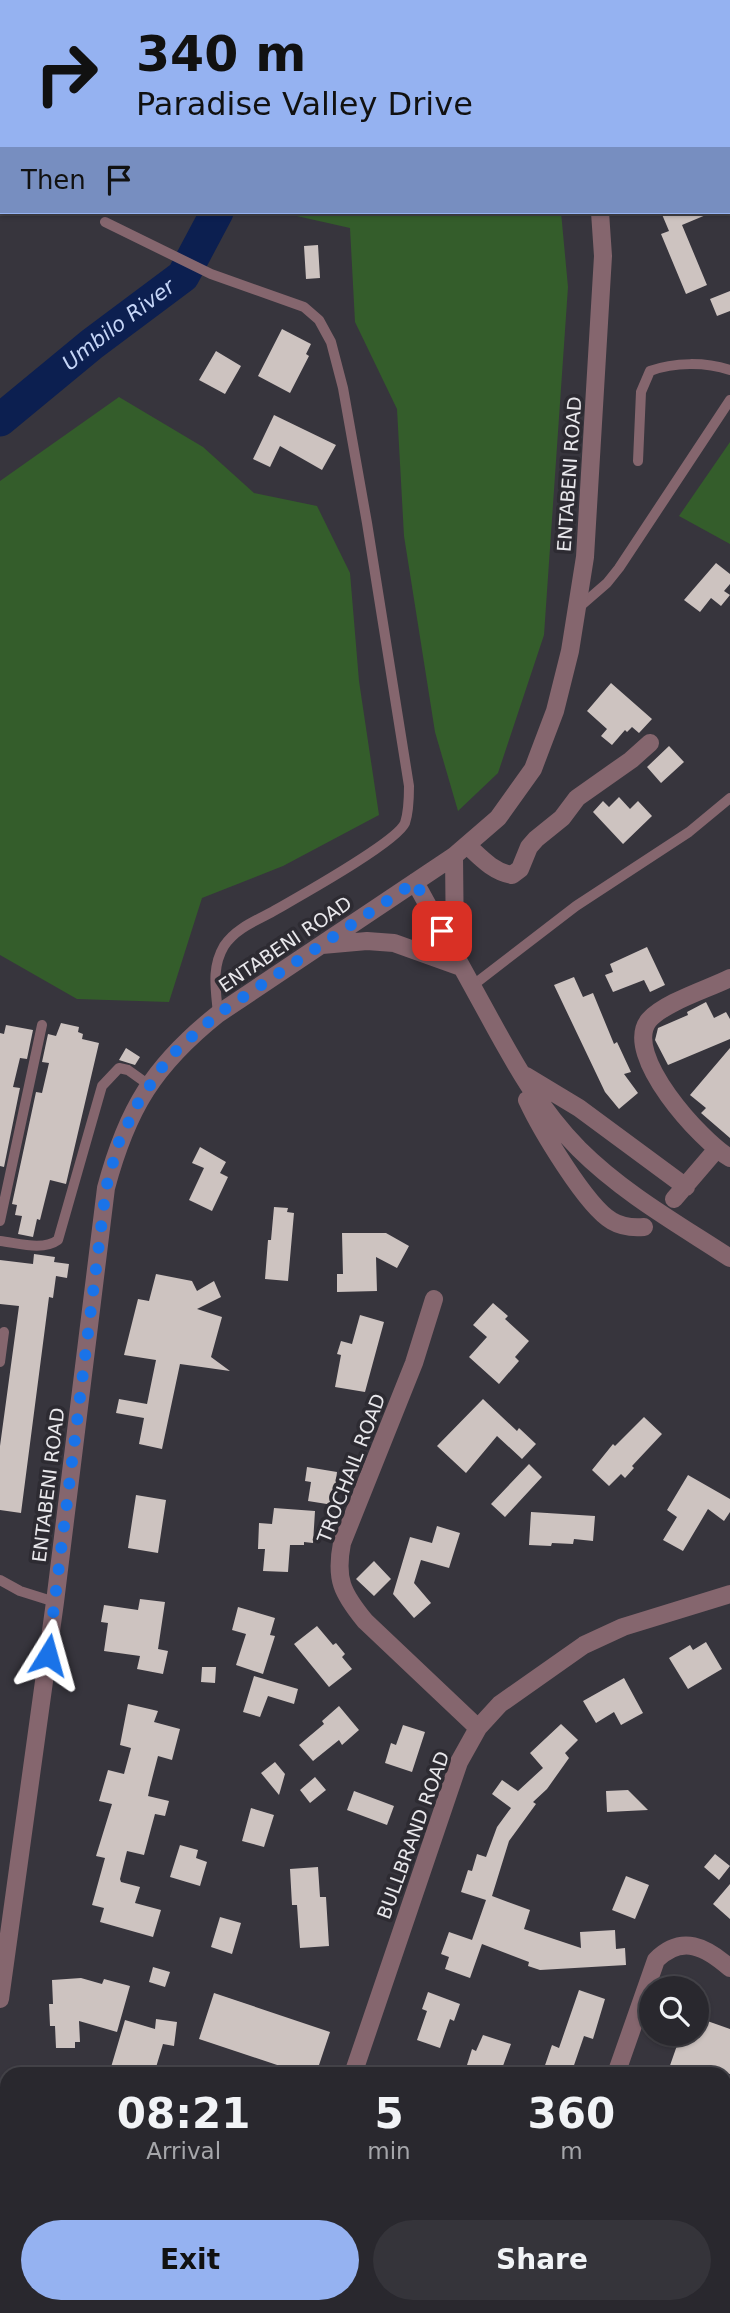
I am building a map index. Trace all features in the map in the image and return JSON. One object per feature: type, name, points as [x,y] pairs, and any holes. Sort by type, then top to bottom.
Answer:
[{"type":"street","name":"ENTABENI ROAD","points":[[0,1999],[55,1602],[106,1188],[118,1144],[138,1103],[167,1060],[218,1014],[461,851],[498,818],[533,769],[555,711],[585,557],[603,256],[600,214]]},
{"type":"street","points":[[459,961],[461,851],[512,875],[520,869],[529,846],[562,818],[577,798],[631,760],[650,743]]},
{"type":"street","points":[[415,882],[520,1072],[549,1115],[601,1170],[730,1258]]},
{"type":"street","points":[[321,945],[394,943],[459,961]]},
{"type":"street","points":[[520,1072],[579,1108],[680,1193],[723,1154],[685,1118],[656,1077],[644,1050],[643,1033],[648,1021],[661,1010],[730,978]]},
{"type":"street","points":[[520,1072],[528,1102],[546,1135],[589,1198],[610,1221],[629,1228],[644,1227]]},
{"type":"street","name":"TROCHAIL ROAD","points":[[434,1299],[414,1363],[342,1543],[338,1563],[339,1581],[349,1602],[365,1621],[478,1728]]},
{"type":"street","name":"BULLBRAND ROAD","points":[[355,2067],[459,1762],[478,1728],[500,1704],[584,1644],[623,1627],[730,1594]]},
{"type":"street","points":[[618,2067],[656,1960],[665,1951],[679,1945],[693,1946],[719,1958],[730,1968]]},
{"type":"lane","points":[[105,222],[211,274],[304,307],[319,320],[331,342],[367,523],[410,786],[409,807],[404,825],[392,839],[297,898],[237,931],[225,945],[214,977],[218,1014]]},
{"type":"lane","points":[[638,461],[641,392],[650,371],[695,365],[717,366],[730,370]]},
{"type":"lane","points":[[577,609],[607,583],[619,568],[730,400]]},
{"type":"lane","points":[[472,986],[576,906],[689,832],[730,798]]},
{"type":"lane","points":[[0,1221],[42,1025]]},
{"type":"lane","points":[[0,1241],[51,1245],[58,1240],[102,1086],[119,1069],[128,1070],[149,1085]]},
{"type":"lane","points":[[0,1362],[4,1332]]},
{"type":"lane","points":[[0,1580],[20,1591],[55,1602]]},
{"type":"green space","points":[[288,214],[561,214],[568,287],[544,635],[498,773],[458,811],[435,732],[404,536],[397,409],[355,322],[350,228]]},
{"type":"green space","points":[[119,397],[203,447],[254,493],[317,506],[350,573],[359,681],[379,815],[283,866],[202,898],[169,1002],[77,999],[0,955],[0,481]]},
{"type":"green space","points":[[730,442],[730,544],[679,516]]},
{"type":"building","points":[[662,214],[708,214],[682,225],[707,285],[686,294],[661,234],[669,231]]},
{"type":"building","points":[[318,245],[320,278],[306,279],[304,246]]},
{"type":"building","points":[[730,291],[730,311],[717,316],[710,299]]},
{"type":"building","points":[[282,329],[311,344],[306,354],[309,356],[290,393],[258,376]]},
{"type":"building","points":[[216,351],[241,366],[225,394],[199,380]]},
{"type":"building","points":[[274,415],[336,445],[322,470],[280,446],[270,467],[253,459]]},
{"type":"building","points":[[716,563],[730,574],[730,584],[724,591],[730,595],[721,606],[711,598],[700,612],[684,600]]},
{"type":"building","points":[[611,683],[652,719],[639,733],[632,727],[627,732],[625,730],[612,745],[601,736],[607,729],[587,711]]},
{"type":"building","points":[[669,746],[684,762],[661,783],[647,767]]},
{"type":"building","points":[[619,797],[630,809],[638,801],[652,816],[623,844],[593,812],[603,801],[609,807]]},
{"type":"building","points":[[647,947],[665,985],[650,992],[644,980],[613,992],[605,975],[613,972],[610,964]]},
{"type":"building","points":[[574,977],[583,997],[593,993],[614,1044],[617,1042],[631,1072],[624,1074],[638,1093],[619,1109],[605,1092],[554,985]]},
{"type":"building","points":[[706,1002],[714,1018],[726,1012],[730,1019],[730,1039],[668,1065],[655,1040],[658,1028],[688,1015],[687,1012]]},
{"type":"building","points":[[61,1023],[79,1027],[78,1032],[83,1034],[82,1039],[99,1043],[66,1184],[50,1180],[33,1237],[18,1234],[22,1216],[15,1215],[17,1205],[12,1204],[36,1092],[42,1093],[49,1063],[42,1062],[48,1034],[56,1036]]},
{"type":"building","points":[[6,1025],[33,1030],[27,1059],[20,1058],[13,1087],[20,1088],[4,1167],[0,1166],[0,1033],[4,1034]]},
{"type":"building","points":[[126,1048],[140,1057],[135,1065],[119,1060]]},
{"type":"building","points":[[730,1048],[730,1138],[701,1113],[706,1108],[690,1095]]},
{"type":"building","points":[[200,1147],[226,1162],[220,1173],[228,1177],[212,1211],[189,1200],[204,1168],[192,1163]]},
{"type":"building","points":[[274,1207],[288,1208],[287,1212],[294,1213],[288,1281],[265,1279]]},
{"type":"building","points":[[342,1233],[386,1233],[409,1246],[397,1268],[376,1257],[377,1291],[337,1292],[337,1274],[343,1274]]},
{"type":"building","points":[[34,1254],[55,1257],[54,1262],[69,1264],[67,1278],[56,1276],[53,1298],[49,1297],[21,1513],[0,1510],[0,1446],[19,1306],[0,1304],[0,1260],[33,1264]]},
{"type":"building","points":[[156,1274],[192,1281],[197,1291],[214,1281],[221,1297],[197,1309],[222,1317],[211,1357],[230,1371],[180,1364],[162,1449],[139,1444],[144,1418],[116,1413],[119,1399],[147,1404],[156,1360],[124,1355],[138,1299],[149,1301]]},
{"type":"building","points":[[493,1303],[508,1316],[505,1319],[529,1341],[515,1357],[519,1361],[499,1384],[469,1357],[487,1337],[473,1325]]},
{"type":"building","points":[[360,1315],[384,1322],[365,1392],[335,1387],[341,1355],[337,1354],[341,1341],[352,1344]]},
{"type":"building","points":[[483,1399],[517,1431],[519,1428],[536,1444],[522,1459],[497,1436],[466,1473],[437,1446]]},
{"type":"building","points":[[644,1417],[662,1434],[632,1466],[634,1468],[625,1478],[621,1474],[609,1486],[592,1470],[613,1444],[615,1446]]},
{"type":"building","points":[[529,1464],[542,1477],[505,1517],[491,1504]]},
{"type":"building","points":[[307,1467],[337,1472],[333,1505],[308,1501],[311,1482],[305,1481]]},
{"type":"building","points":[[688,1475],[730,1499],[730,1512],[724,1521],[708,1509],[683,1551],[663,1540],[677,1517],[667,1510]]},
{"type":"building","points":[[136,1495],[166,1500],[158,1553],[128,1548]]},
{"type":"building","points":[[274,1508],[315,1511],[313,1543],[290,1545],[288,1572],[263,1571],[265,1549],[258,1549],[259,1523],[272,1524]]},
{"type":"building","points":[[531,1512],[595,1516],[593,1541],[574,1539],[573,1544],[529,1545]]},
{"type":"building","points":[[437,1526],[460,1533],[449,1568],[421,1560],[414,1583],[431,1603],[414,1618],[393,1594],[410,1537],[432,1543]]},
{"type":"building","points":[[374,1561],[391,1579],[374,1596],[356,1579]]},
{"type":"building","points":[[140,1599],[165,1602],[158,1649],[168,1651],[163,1674],[137,1669],[140,1656],[104,1651],[108,1623],[101,1622],[104,1605],[138,1610]]},
{"type":"building","points":[[238,1607],[275,1618],[270,1635],[275,1636],[263,1674],[236,1665],[246,1634],[232,1630]]},
{"type":"building","points":[[317,1626],[333,1645],[336,1643],[345,1654],[342,1657],[352,1669],[329,1687],[294,1644]]},
{"type":"building","points":[[706,1642],[722,1669],[688,1689],[669,1658],[690,1645],[693,1650]]},
{"type":"building","points":[[202,1667],[216,1667],[215,1683],[201,1682]]},
{"type":"building","points":[[254,1676],[298,1689],[294,1704],[268,1696],[260,1717],[243,1712]]},
{"type":"building","points":[[624,1678],[643,1713],[621,1725],[614,1712],[596,1723],[583,1701]]},
{"type":"building","points":[[128,1704],[158,1711],[154,1722],[180,1729],[172,1760],[158,1756],[148,1796],[169,1801],[165,1816],[155,1814],[144,1855],[127,1851],[120,1879],[121,1882],[140,1887],[135,1903],[161,1910],[153,1937],[100,1922],[104,1908],[92,1905],[105,1858],[96,1856],[112,1804],[99,1801],[108,1770],[124,1774],[131,1748],[120,1745]]},
{"type":"building","points":[[339,1706],[359,1730],[342,1745],[339,1740],[313,1761],[299,1745],[324,1724],[322,1721]]},
{"type":"building","points":[[561,1724],[578,1740],[565,1753],[569,1758],[547,1789],[533,1802],[536,1804],[509,1841],[492,1896],[530,1910],[524,1929],[581,1948],[580,1932],[615,1930],[616,1949],[625,1948],[626,1965],[540,1970],[528,1966],[529,1962],[482,1944],[470,1978],[445,1969],[449,1957],[441,1954],[449,1932],[472,1940],[486,1900],[461,1892],[477,1854],[486,1857],[497,1827],[511,1808],[492,1794],[502,1780],[518,1791],[543,1768],[530,1753]]},
{"type":"building","points":[[403,1725],[425,1732],[412,1772],[385,1763],[391,1743],[396,1745]]},
{"type":"building","points":[[275,1762],[285,1774],[279,1795],[261,1773]]},
{"type":"building","points":[[315,1777],[326,1790],[310,1803],[300,1790]]},
{"type":"building","points":[[628,1790],[648,1810],[607,1812],[606,1791]]},
{"type":"building","points":[[354,1791],[394,1806],[387,1825],[347,1810]]},
{"type":"building","points":[[251,1808],[274,1815],[264,1847],[242,1841]]},
{"type":"building","points":[[180,1845],[198,1850],[196,1858],[207,1862],[200,1886],[170,1877]]},
{"type":"building","points":[[715,1854],[730,1866],[719,1880],[704,1867]]},
{"type":"building","points":[[318,1867],[320,1897],[326,1897],[329,1946],[300,1948],[297,1905],[292,1905],[290,1869]]},
{"type":"building","points":[[626,1876],[649,1885],[635,1919],[612,1910]]},
{"type":"building","points":[[730,1884],[730,1919],[713,1904]]},
{"type":"building","points":[[220,1917],[241,1923],[232,1954],[211,1947]]},
{"type":"building","points":[[153,1967],[170,1972],[165,1987],[149,1982]]},
{"type":"building","points":[[81,1978],[102,1984],[104,1979],[130,1986],[117,2032],[79,2021],[80,2042],[75,2042],[75,2048],[56,2048],[55,2026],[50,2026],[52,1980]]},
{"type":"building","points":[[579,1990],[605,1999],[593,2039],[584,2036],[573,2067],[544,2067],[552,2045],[559,2048]]},
{"type":"building","points":[[428,1992],[460,2004],[454,2021],[450,2019],[440,2048],[417,2040],[427,2011],[422,2009]]},
{"type":"building","points":[[214,1993],[330,2032],[318,2067],[283,2067],[199,2039]]},
{"type":"building","points":[[156,2019],[177,2022],[174,2046],[163,2044],[156,2067],[111,2067],[125,2020],[155,2029]]},
{"type":"building","points":[[709,2022],[730,2029],[730,2067],[669,2067],[677,2046],[709,2046]]},
{"type":"building","points":[[483,2035],[511,2044],[503,2067],[467,2065],[472,2049],[476,2051]]},
{"type":"waterway","name":"Umbilo River","points":[[0,420],[92,344],[183,276],[216,214]]},
{"type":"route","points":[[48,1655],[106,1188],[118,1144],[138,1103],[167,1060],[196,1031],[415,882],[442,931]]}]
